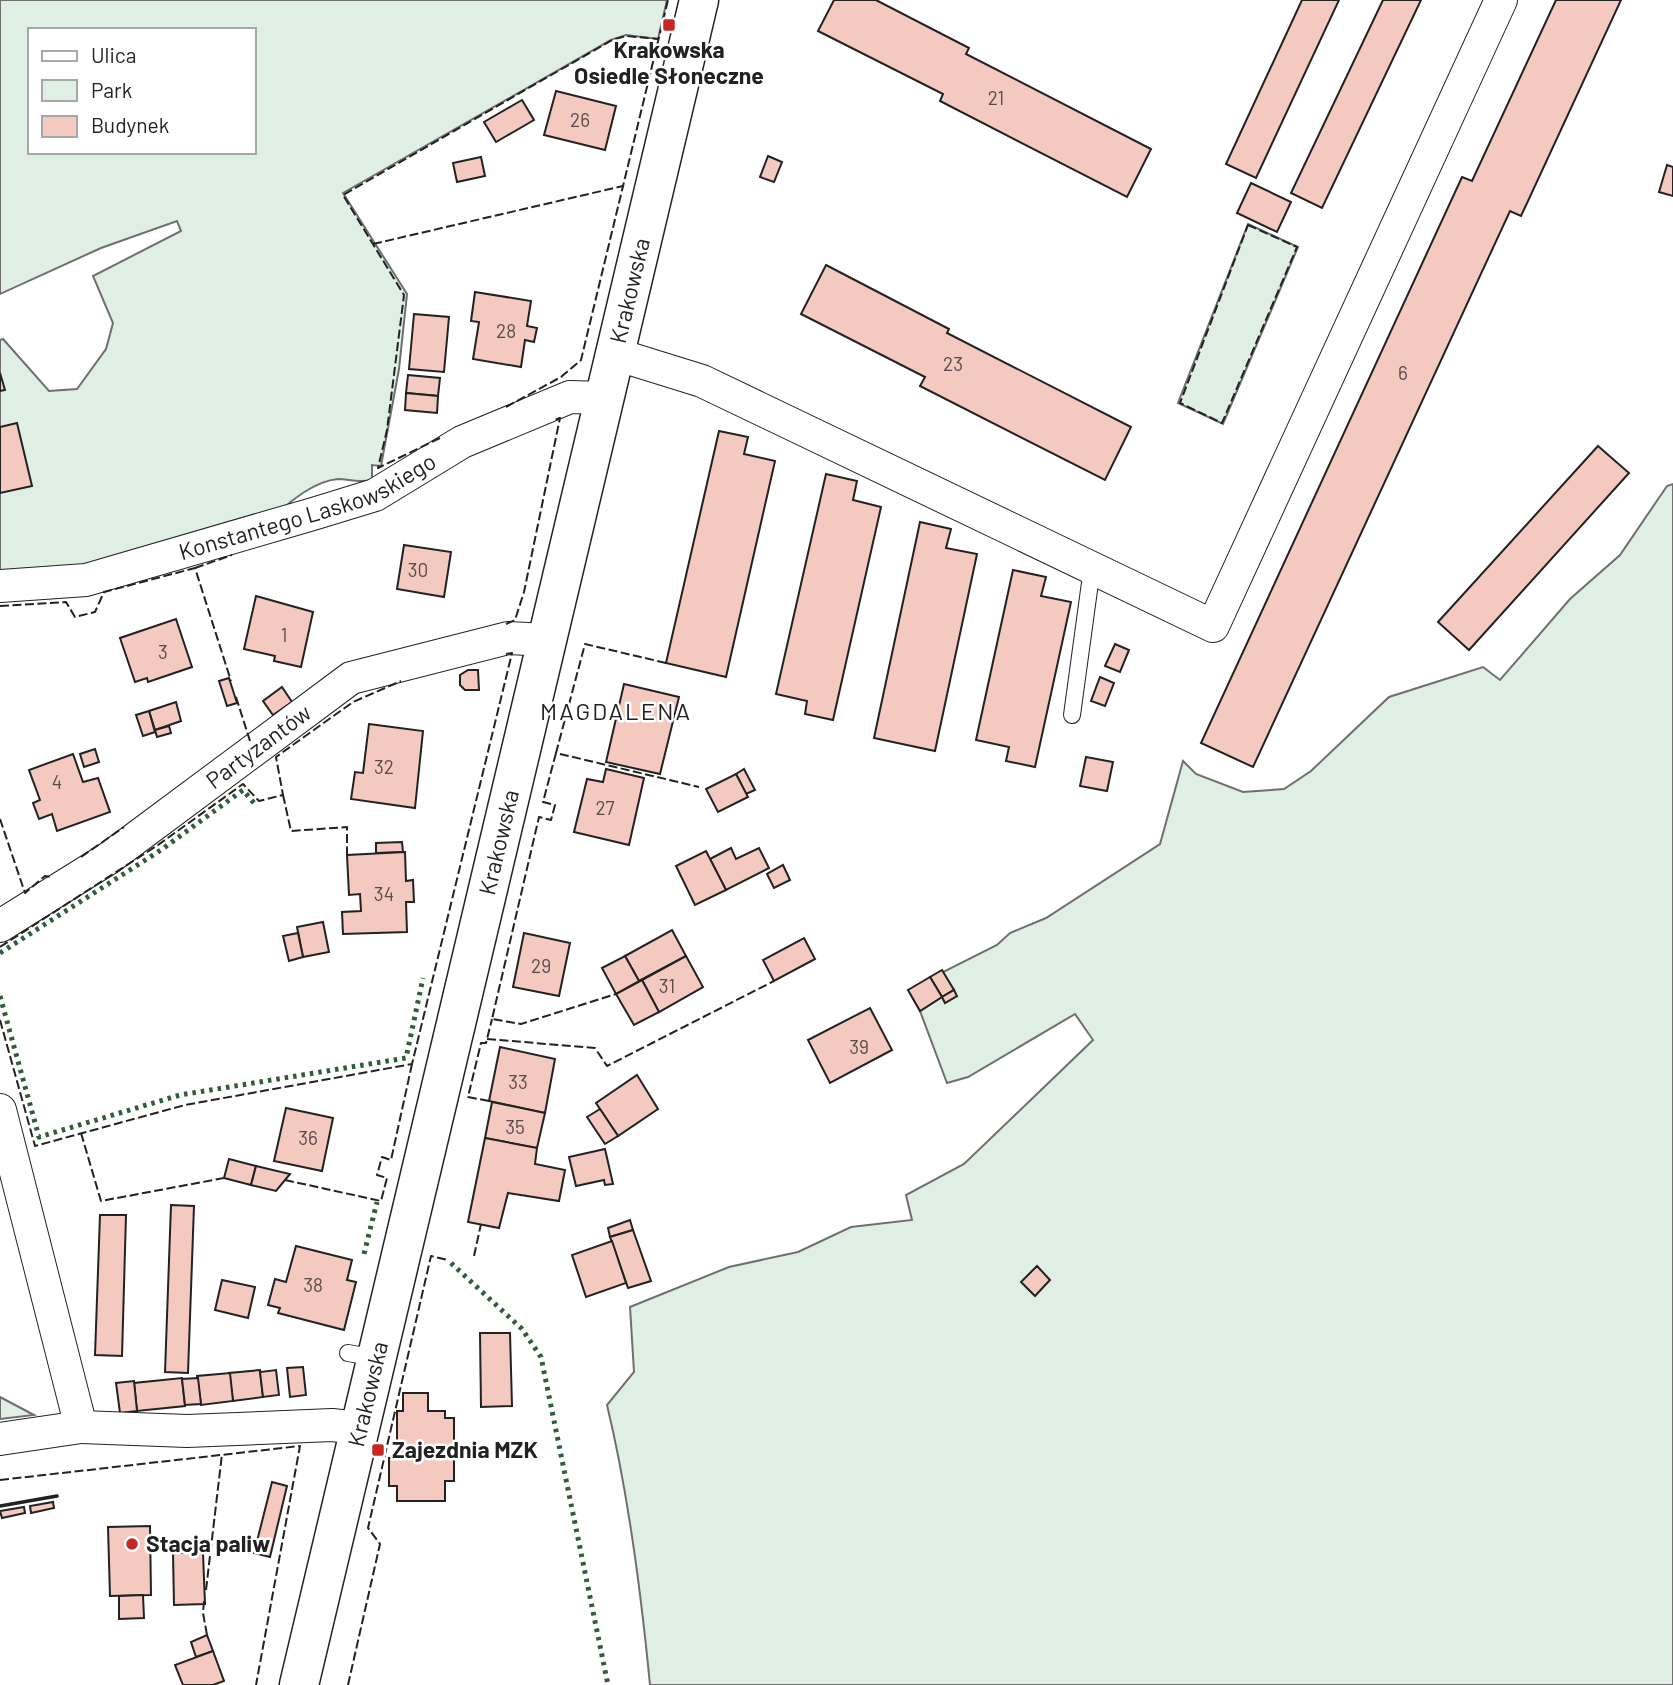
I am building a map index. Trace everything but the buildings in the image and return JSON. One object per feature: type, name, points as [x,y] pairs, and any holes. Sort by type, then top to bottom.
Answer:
[{"type":"street","name":"Krakowska","points":[[299,1685],[359,1429],[362,1356],[547,640],[699,0]]},
{"type":"street","points":[[615,354],[702,381],[1213,626],[1501,0]]},
{"type":"street","name":"Konstantego Laskowskiego","points":[[0,586],[86,580],[275,526],[374,495],[462,442],[570,397],[604,398]]},
{"type":"street","name":"Partyzantów","points":[[0,926],[108,858],[351,678],[509,638],[547,640]]},
{"type":"street","points":[[0,1110],[81,1427]]},
{"type":"street","points":[[0,1439],[81,1427],[187,1431],[332,1425],[359,1429]]},
{"type":"lane","points":[[1072,715],[1091,568]]},
{"type":"green space","points":[[0,0],[667,0],[658,39],[626,35],[611,40],[343,193],[407,294],[399,369],[381,466],[372,465],[372,480],[338,479],[320,484],[303,493],[275,517],[106,569],[0,579],[0,340],[3,339],[49,391],[77,389],[106,349],[113,323],[93,276],[181,231],[177,221],[101,248],[0,294]]},
{"type":"green space","points":[[1248,224],[1298,247],[1223,424],[1178,403]]},
{"type":"green space","points":[[1673,484],[1673,1685],[650,1685],[633,1544],[607,1405],[634,1372],[630,1307],[729,1267],[798,1252],[851,1227],[912,1220],[906,1195],[964,1164],[1093,1040],[1075,1014],[968,1077],[947,1083],[920,1011],[942,997],[945,1003],[943,972],[997,945],[1010,933],[1046,918],[1160,844],[1183,761],[1196,774],[1243,792],[1284,789],[1311,771],[1389,697],[1483,667],[1500,680],[1570,599],[1620,555],[1667,486]]},
{"type":"green space","points":[[0,1397],[34,1415],[0,1419]]},
{"type":"hedge","points":[[0,953],[161,850],[243,790],[254,803]]},
{"type":"hedge","points":[[0,996],[39,1137],[180,1095],[406,1058],[423,978]]},
{"type":"hedge","points":[[364,1254],[377,1202]]},
{"type":"hedge","points":[[451,1263],[522,1329],[541,1357],[608,1685]]},
{"type":"fence","points":[[506,407],[561,377],[581,360],[668,0]]},
{"type":"fence","points":[[440,438],[378,468],[387,430],[404,295],[343,195],[612,40],[626,36],[659,39]]},
{"type":"fence","points":[[373,244],[623,186]]},
{"type":"fence","points":[[1248,225],[1297,247],[1222,423],[1180,403],[1248,225]]},
{"type":"fence","points":[[506,624],[515,620],[524,592],[560,418],[554,420]]},
{"type":"fence","points":[[195,568],[232,555]]},
{"type":"fence","points":[[0,606],[66,602],[75,617],[95,612],[104,592],[195,568],[231,681]]},
{"type":"fence","points":[[666,663],[585,644],[556,753],[699,787]]},
{"type":"fence","points":[[0,1020],[35,1146],[185,1105],[412,1064],[512,653],[506,654]]},
{"type":"fence","points":[[0,947],[158,845],[243,784],[259,801],[283,795],[276,757],[353,702],[401,681]]},
{"type":"fence","points":[[236,697],[250,741]]},
{"type":"fence","points":[[556,753],[543,802],[555,805],[551,820],[539,817],[492,1019],[521,1024],[616,994]]},
{"type":"fence","points":[[283,795],[291,831],[347,827],[347,855]]},
{"type":"fence","points":[[0,819],[25,893],[45,876],[52,877]]},
{"type":"fence","points":[[81,857],[124,827]]},
{"type":"fence","points":[[487,1039],[595,1048],[607,1066],[774,981]]},
{"type":"fence","points":[[489,1101],[468,1097],[481,1043],[486,1043],[492,1019]]},
{"type":"fence","points":[[285,1180],[381,1201],[387,1178],[377,1175],[382,1157],[391,1160],[412,1064]]},
{"type":"fence","points":[[81,1133],[101,1201],[224,1178]]},
{"type":"fence","points":[[474,1256],[481,1224]]},
{"type":"fence","points":[[348,1685],[380,1544],[368,1528],[431,1256],[448,1260]]},
{"type":"fence","points":[[0,1480],[300,1446],[256,1685]]},
{"type":"fence","points":[[206,1590],[222,1454]]},
{"type":"fence","points":[[204,1601],[207,1635]]},
{"type":"wall","points":[[0,1506],[57,1496]]},
{"type":"place","name":"Krakowska Osiedle Słoneczne","points":[[669,25]]},
{"type":"place","name":"Zajezdnia MZK","points":[[378,1450]]},
{"type":"place","name":"Stacja paliw","points":[[132,1544]]},
{"type":"district","name":"MAGDALENA","points":[[616,712]]}]
